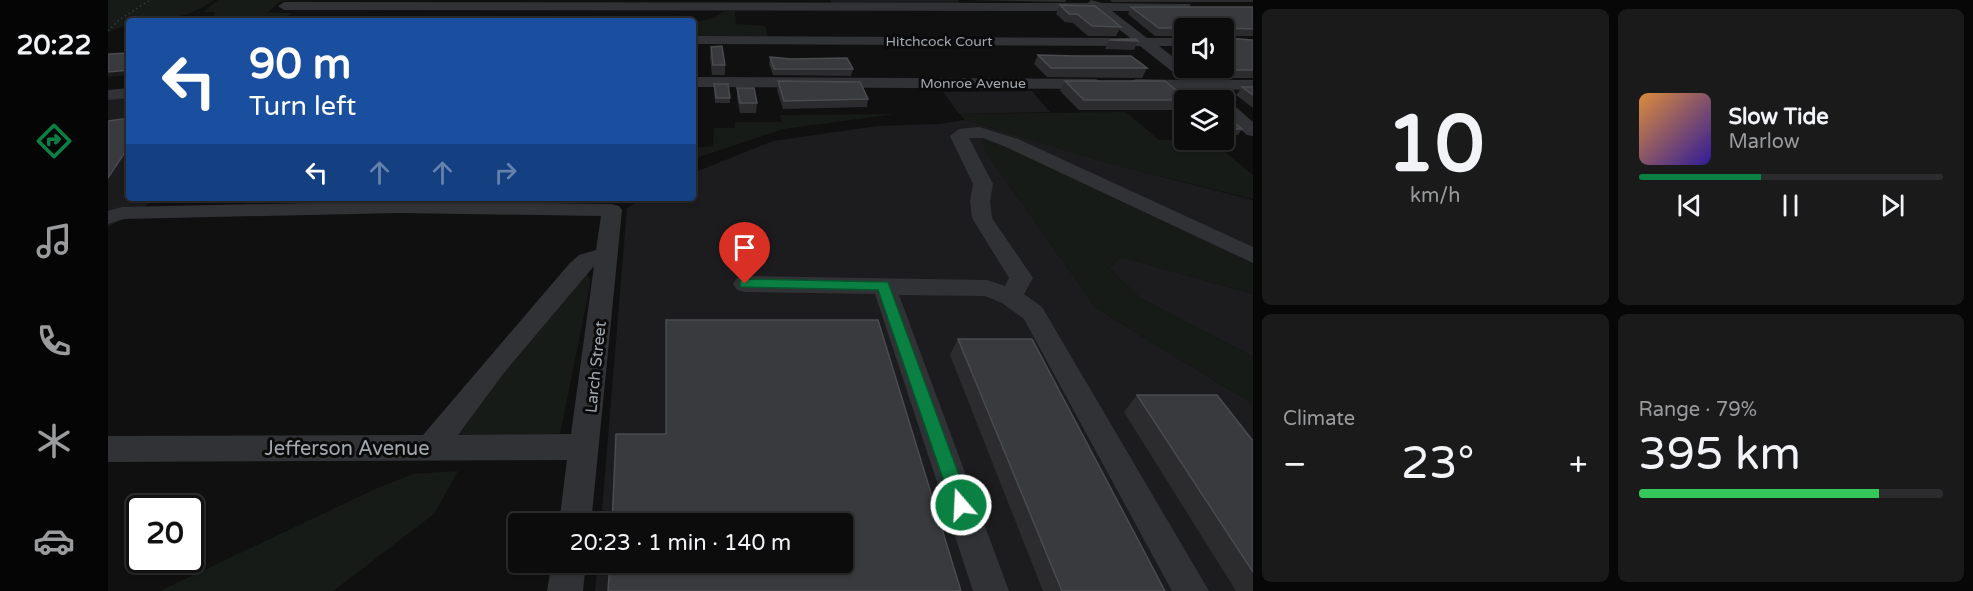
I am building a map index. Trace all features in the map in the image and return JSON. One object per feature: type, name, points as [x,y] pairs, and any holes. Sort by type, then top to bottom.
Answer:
[{"type":"street","points":[[284,6],[466,3],[492,11],[765,4],[1094,3],[1194,7]]},
{"type":"street","points":[[1094,3],[1205,90]]},
{"type":"street","name":"Hitchcock Court","points":[[696,40],[1174,42]]},
{"type":"street","name":"Monroe Avenue","points":[[696,82],[1253,85]]},
{"type":"street","points":[[108,95],[126,93]]},
{"type":"street","points":[[1234,115],[1253,131]]},
{"type":"street","points":[[1011,297],[1021,278],[982,218],[980,201],[983,184],[959,136],[966,132],[981,132],[1012,143],[1253,256]]},
{"type":"street","points":[[130,212],[401,203],[575,204]]},
{"type":"street","name":"Larch Street","points":[[575,204],[612,210],[586,447],[576,513]]},
{"type":"street","points":[[430,448],[577,269],[587,260],[608,254]]},
{"type":"street","points":[[745,284],[987,288],[1011,297],[1033,313],[1191,591]]},
{"type":"street","points":[[884,285],[991,591]]},
{"type":"street","name":"Jefferson Avenue","points":[[108,449],[586,447]]},
{"type":"street","points":[[565,591],[567,573]]},
{"type":"path","points":[[108,31],[150,0]]},
{"type":"shaded area","points":[[108,0],[214,0],[194,11],[174,18],[126,18],[126,25],[108,32]]},
{"type":"shaded area","points":[[218,0],[298,0],[281,1],[267,13],[291,13],[287,18],[212,18],[215,12],[203,12]]},
{"type":"shaded area","points":[[830,0],[958,0],[960,3],[832,3]]},
{"type":"shaded area","points":[[725,11],[735,11],[736,24],[766,26],[768,40],[696,39],[696,22],[714,18]]},
{"type":"shaded area","points":[[126,88],[126,201],[154,201],[108,227],[108,90]]},
{"type":"shaded area","points":[[1032,91],[1050,112],[959,114],[943,92]]},
{"type":"shaded area","points":[[1126,112],[1159,140],[1174,140],[1174,150],[1223,150],[1253,175],[1253,199],[1110,164],[965,120],[960,114]]},
{"type":"shaded area","points":[[895,114],[783,129],[696,158],[696,148],[713,146],[714,128],[735,128],[735,122],[782,122],[780,115]]},
{"type":"shaded area","points":[[965,120],[1111,164],[1253,200],[1253,259],[985,151],[1096,308],[1253,404],[1253,591],[595,591],[597,573],[853,573],[853,513],[602,513],[627,208],[639,201],[696,201],[696,172],[773,141],[877,126],[939,124]]},
{"type":"shaded area","points":[[989,138],[1253,259],[1253,294],[1121,257],[1109,268],[1140,298],[1253,357],[1253,404],[1096,308],[985,151],[982,140]]},
{"type":"shaded area","points":[[1121,257],[1253,294],[1253,357],[1140,298],[1109,268]]},
{"type":"shaded area","points":[[585,272],[591,280],[560,434],[446,436]]},
{"type":"shaded area","points":[[458,471],[434,514],[333,591],[160,591],[198,573],[204,573],[204,570],[373,490],[413,474]]},
{"type":"building","points":[[1060,5],[1095,6],[1121,27],[1092,26],[1077,14],[1069,14]]},
{"type":"building","points":[[1131,7],[1253,7],[1253,29],[1234,28],[1234,18],[1174,18],[1174,28],[1159,28]]},
{"type":"building","points":[[1136,39],[1138,41],[1109,40]]},
{"type":"building","points":[[1234,39],[1253,40],[1253,70],[1237,70],[1234,68]]},
{"type":"building","points":[[722,46],[725,65],[713,65],[711,47]]},
{"type":"building","points":[[126,53],[126,70],[108,72],[109,54]]},
{"type":"building","points":[[1038,55],[1131,56],[1147,68],[1051,68]]},
{"type":"building","points":[[770,57],[847,58],[853,69],[774,69]]},
{"type":"building","points":[[778,81],[860,82],[868,99],[784,101]]},
{"type":"building","points":[[1065,81],[1165,81],[1176,90],[1174,90],[1174,100],[1084,100]]},
{"type":"building","points":[[714,84],[728,84],[730,98],[716,98]]},
{"type":"building","points":[[1242,87],[1253,87],[1253,95]]},
{"type":"building","points":[[737,88],[754,88],[757,103],[740,103]]},
{"type":"building","points":[[126,118],[126,151],[108,178],[108,121]]},
{"type":"building","points":[[1234,122],[1242,129],[1234,129]]},
{"type":"building","points":[[666,320],[878,320],[961,591],[608,591],[609,573],[853,573],[853,513],[612,513],[616,434],[666,434]]},
{"type":"building","points":[[958,339],[1032,339],[1165,591],[1062,591]]},
{"type":"building","points":[[1137,395],[1217,395],[1253,441],[1253,572]]},
{"type":"route","points":[[745,284],[884,285],[961,505]]}]
